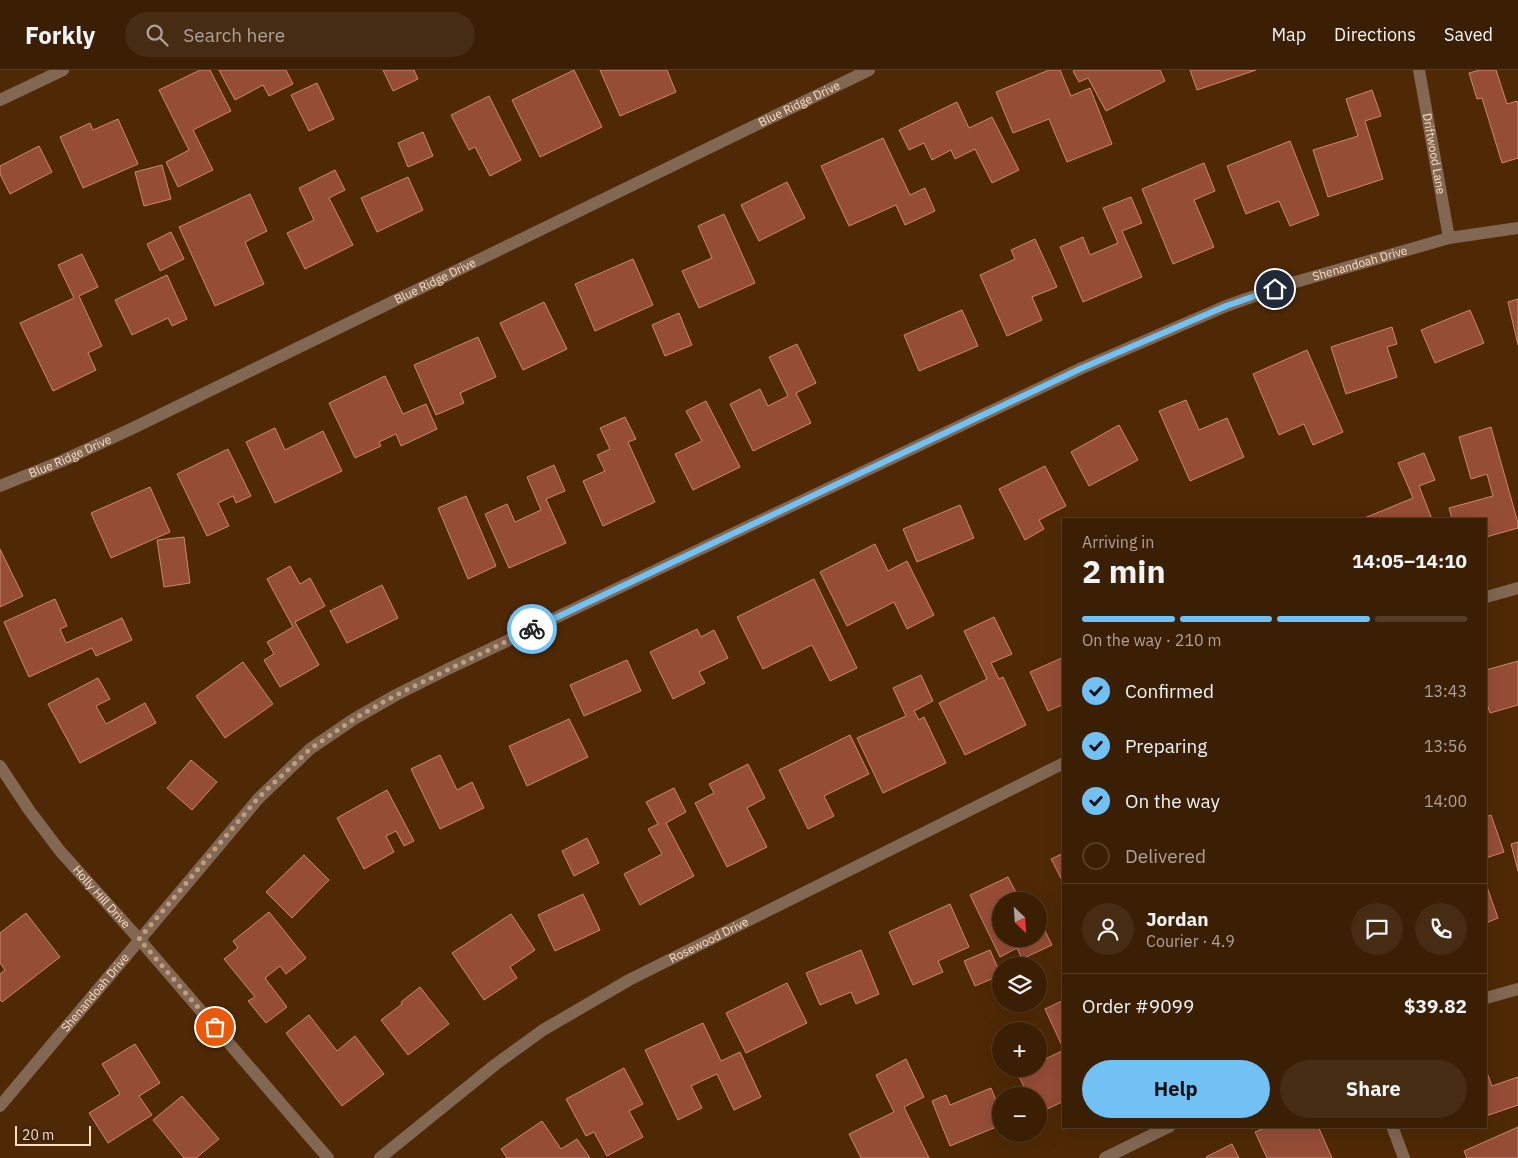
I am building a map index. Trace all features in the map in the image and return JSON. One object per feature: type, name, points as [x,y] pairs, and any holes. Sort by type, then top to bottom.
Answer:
[{"type":"street","points":[[0,100],[63,70]]},
{"type":"street","name":"Blue Ridge Drive","points":[[0,486],[131,430],[869,70]]},
{"type":"street","name":"Driftwood Lane","points":[[1419,70],[1449,238]]},
{"type":"street","name":"Shenandoah Drive","points":[[0,1106],[258,798],[310,749],[354,719],[396,695],[1082,368],[1236,303],[1292,283],[1449,238],[1518,228]]},
{"type":"street","points":[[1487,597],[1518,588]]},
{"type":"street","name":"Rosewood Drive","points":[[380,1158],[496,1064],[543,1030],[629,980],[1062,764]]},
{"type":"street","name":"Holly Hill Drive","points":[[0,766],[29,810],[60,851],[139,939],[328,1158]]},
{"type":"street","points":[[1487,998],[1518,989]]},
{"type":"street","points":[[1105,1158],[1166,1128]]},
{"type":"street","points":[[1393,1128],[1404,1158]]},
{"type":"building","points":[[200,70],[210,70],[231,111],[193,130],[213,170],[178,187],[166,162],[189,150],[159,90]]},
{"type":"building","points":[[219,70],[286,70],[293,84],[269,96],[263,85],[235,100]]},
{"type":"building","points":[[383,70],[414,70],[418,79],[393,91]]},
{"type":"building","points":[[574,70],[602,127],[540,157],[512,100]]},
{"type":"building","points":[[600,70],[667,70],[676,92],[620,116]]},
{"type":"building","points":[[1049,70],[1060,70],[1071,96],[1090,88],[1112,144],[1067,162],[1049,119],[1013,133],[996,92]]},
{"type":"building","points":[[1160,70],[1165,81],[1106,111],[1088,78],[1079,82],[1073,71]]},
{"type":"building","points":[[1190,70],[1256,70],[1197,90]]},
{"type":"building","points":[[1480,70],[1496,70],[1507,104],[1517,101],[1518,158],[1502,163],[1482,98],[1477,99],[1469,73]]},
{"type":"building","points":[[317,83],[334,119],[309,131],[291,95]]},
{"type":"building","points":[[1372,90],[1381,116],[1365,121],[1383,179],[1328,197],[1313,150],[1358,136],[1346,99]]},
{"type":"building","points":[[489,96],[521,160],[490,176],[475,147],[469,150],[451,115]]},
{"type":"building","points":[[957,102],[969,128],[992,117],[1019,170],[992,183],[975,149],[955,159],[951,150],[932,160],[924,143],[909,150],[899,130]]},
{"type":"building","points":[[118,119],[138,164],[83,188],[60,137],[90,123],[93,130]]},
{"type":"building","points":[[423,132],[433,156],[408,167],[398,143]]},
{"type":"building","points":[[883,138],[910,195],[925,188],[935,211],[905,225],[896,205],[849,226],[821,166]]},
{"type":"building","points":[[1290,141],[1319,215],[1290,226],[1279,201],[1246,214],[1227,166]]},
{"type":"building","points":[[39,146],[52,172],[10,194],[0,174],[0,166]]},
{"type":"building","points":[[1204,163],[1215,191],[1194,200],[1214,247],[1173,264],[1142,189]]},
{"type":"building","points":[[162,165],[171,199],[144,206],[135,172]]},
{"type":"building","points":[[335,170],[345,190],[329,198],[353,245],[305,269],[287,233],[314,220],[299,188]]},
{"type":"building","points":[[408,177],[423,210],[377,232],[361,198]]},
{"type":"building","points":[[787,182],[805,218],[759,241],[741,205]]},
{"type":"building","points":[[250,194],[267,231],[245,242],[264,284],[215,306],[179,227]]},
{"type":"building","points":[[1131,197],[1142,223],[1122,231],[1142,277],[1083,302],[1060,247],[1083,237],[1090,255],[1118,243],[1103,208]]},
{"type":"building","points":[[724,214],[755,283],[699,308],[682,271],[712,258],[698,226]]},
{"type":"building","points":[[171,232],[184,259],[160,271],[147,244]]},
{"type":"building","points":[[1035,239],[1057,287],[1032,297],[1042,320],[1007,336],[980,275],[1015,259],[1011,250]]},
{"type":"building","points":[[82,254],[98,287],[79,296],[102,346],[88,353],[96,370],[53,391],[20,323],[74,298],[58,265]]},
{"type":"building","points":[[633,259],[653,305],[595,331],[575,284]]},
{"type":"building","points":[[167,275],[187,319],[172,326],[168,318],[132,335],[115,300]]},
{"type":"building","points":[[1518,299],[1518,345],[1508,302]]},
{"type":"building","points":[[544,302],[567,349],[523,370],[500,323]]},
{"type":"building","points":[[962,310],[978,346],[919,371],[904,335]]},
{"type":"building","points":[[1470,310],[1484,343],[1435,363],[1421,330]]},
{"type":"building","points":[[679,313],[692,345],[665,356],[652,325]]},
{"type":"building","points":[[1392,327],[1397,344],[1387,347],[1397,377],[1346,394],[1331,347]]},
{"type":"building","points":[[478,337],[496,377],[460,393],[464,403],[436,415],[414,365]]},
{"type":"building","points":[[797,344],[816,383],[796,393],[811,423],[753,451],[730,404],[760,389],[768,406],[788,396],[769,357]]},
{"type":"building","points":[[1307,350],[1343,432],[1313,445],[1304,424],[1279,435],[1253,374]]},
{"type":"building","points":[[385,376],[403,414],[426,404],[437,429],[401,446],[396,434],[379,442],[381,446],[355,458],[329,403]]},
{"type":"building","points":[[1186,400],[1199,430],[1227,418],[1244,457],[1190,481],[1159,411]]},
{"type":"building","points":[[706,401],[740,467],[693,490],[675,454],[702,441],[686,411]]},
{"type":"building","points":[[625,417],[636,439],[628,442],[655,502],[603,526],[583,481],[605,471],[597,455],[610,449],[600,428]]},
{"type":"building","points":[[1119,425],[1138,460],[1089,486],[1071,452]]},
{"type":"building","points":[[1491,427],[1518,528],[1487,537],[1487,518],[1452,518],[1449,508],[1493,496],[1487,474],[1471,479],[1459,437]]},
{"type":"building","points":[[275,428],[285,450],[323,431],[342,471],[275,503],[246,442]]},
{"type":"building","points":[[228,449],[251,496],[236,503],[233,496],[218,503],[229,526],[207,536],[177,474]]},
{"type":"building","points":[[1424,453],[1435,480],[1419,486],[1432,518],[1364,518],[1413,498],[1398,463]]},
{"type":"building","points":[[554,465],[565,491],[546,499],[566,543],[509,568],[485,514],[507,504],[515,522],[541,510],[527,477]]},
{"type":"building","points":[[1045,466],[1066,506],[1039,520],[1044,529],[1025,540],[999,489]]},
{"type":"building","points":[[150,487],[170,532],[111,558],[91,513]]},
{"type":"building","points":[[466,496],[496,566],[468,579],[438,508]]},
{"type":"building","points":[[960,505],[974,538],[917,562],[903,529]]},
{"type":"building","points":[[184,537],[190,583],[164,587],[157,540]]},
{"type":"building","points":[[875,544],[888,571],[907,561],[934,615],[907,629],[894,602],[847,626],[820,572]]},
{"type":"building","points":[[0,549],[23,596],[0,607]]},
{"type":"building","points":[[290,566],[300,584],[310,578],[325,606],[295,622],[319,665],[280,687],[264,660],[274,654],[267,642],[293,627],[267,579]]},
{"type":"building","points":[[814,579],[857,668],[830,681],[812,645],[763,669],[737,617]]},
{"type":"building","points":[[382,585],[398,618],[347,643],[330,611]]},
{"type":"building","points":[[55,599],[67,626],[60,629],[66,643],[122,618],[132,640],[96,656],[92,648],[29,677],[4,622]]},
{"type":"building","points":[[994,617],[1012,654],[991,663],[999,679],[1003,677],[1026,725],[965,755],[939,703],[987,679],[964,631]]},
{"type":"building","points":[[697,629],[701,637],[714,630],[728,658],[699,672],[705,683],[673,699],[650,652]]},
{"type":"building","points":[[1062,658],[1062,705],[1048,711],[1030,672]]},
{"type":"building","points":[[627,660],[641,691],[584,716],[570,685]]},
{"type":"building","points":[[1518,661],[1518,705],[1490,713],[1487,704],[1487,670]]},
{"type":"building","points":[[243,662],[273,704],[225,738],[196,696]]},
{"type":"building","points":[[921,675],[933,701],[914,711],[919,720],[924,717],[946,763],[883,793],[857,738],[906,716],[893,688]]},
{"type":"building","points":[[98,678],[110,699],[96,706],[106,724],[145,703],[156,723],[80,763],[48,704]]},
{"type":"building","points":[[569,719],[588,757],[527,786],[509,746]]},
{"type":"building","points":[[850,735],[869,774],[824,796],[834,816],[808,829],[779,770]]},
{"type":"building","points":[[440,755],[457,790],[472,782],[484,808],[440,829],[411,769]]},
{"type":"building","points":[[191,760],[217,782],[192,810],[167,788]]},
{"type":"building","points":[[748,764],[765,798],[747,808],[767,847],[727,867],[695,803],[714,793],[709,784]]},
{"type":"building","points":[[674,788],[686,812],[666,823],[694,876],[640,905],[624,874],[662,854],[648,829],[658,824],[646,802]]},
{"type":"building","points":[[387,790],[414,841],[404,846],[396,831],[386,836],[394,852],[364,869],[337,818]]},
{"type":"building","points":[[1491,815],[1504,852],[1487,858],[1487,817]]},
{"type":"building","points":[[587,838],[599,863],[574,876],[562,851]]},
{"type":"building","points":[[1518,842],[1518,871],[1511,844]]},
{"type":"building","points":[[1062,854],[1062,880],[1051,859]]},
{"type":"building","points":[[304,855],[329,880],[292,918],[266,892]]},
{"type":"building","points":[[1008,877],[1016,892],[992,892],[992,940],[970,895]]},
{"type":"building","points":[[1487,887],[1498,918],[1487,923]]},
{"type":"building","points":[[583,894],[600,930],[555,951],[538,915]]},
{"type":"building","points":[[950,904],[969,947],[938,961],[943,972],[913,985],[889,932]]},
{"type":"building","points":[[269,912],[306,958],[286,974],[280,966],[265,978],[287,1007],[266,1023],[248,1001],[255,997],[224,959],[238,948],[233,941]]},
{"type":"building","points":[[26,913],[60,957],[2,1002],[0,1000],[0,974],[5,970],[0,963],[0,933]]},
{"type":"building","points":[[511,914],[535,950],[510,967],[517,978],[484,1000],[452,953]]},
{"type":"building","points":[[1048,937],[1052,945],[1048,947]]},
{"type":"building","points":[[996,948],[1017,948],[1000,957]]},
{"type":"building","points":[[1017,948],[1046,948],[1026,957],[1021,957]]},
{"type":"building","points":[[861,950],[879,994],[856,1004],[851,992],[820,1005],[806,973]]},
{"type":"building","points":[[990,950],[993,957],[992,979],[975,986],[964,961]]},
{"type":"building","points":[[787,983],[807,1023],[746,1053],[726,1013]]},
{"type":"building","points":[[420,987],[449,1024],[408,1055],[381,1020]]},
{"type":"building","points":[[1062,1001],[1062,1046],[1046,1012],[1047,1008]]},
{"type":"building","points":[[309,1015],[337,1051],[355,1036],[384,1074],[342,1106],[286,1033]]},
{"type":"building","points":[[703,1023],[721,1061],[740,1052],[761,1097],[734,1110],[717,1074],[691,1086],[702,1108],[678,1120],[645,1050]]},
{"type":"building","points":[[135,1044],[160,1083],[139,1096],[152,1115],[108,1143],[89,1113],[120,1094],[102,1064]]},
{"type":"building","points":[[1062,1051],[1062,1102],[1047,1109],[1047,1087],[1024,1087],[1019,1077],[1047,1077],[1047,1058]]},
{"type":"building","points":[[906,1059],[924,1097],[904,1107],[929,1158],[861,1158],[849,1134],[894,1112],[876,1075]]},
{"type":"building","points":[[624,1068],[643,1104],[629,1111],[643,1137],[607,1156],[594,1132],[586,1136],[566,1099]]},
{"type":"building","points":[[1487,1073],[1492,1086],[1518,1077],[1518,1105],[1487,1116]]},
{"type":"building","points":[[991,1088],[992,1129],[950,1146],[932,1101],[946,1095],[950,1105]]},
{"type":"building","points":[[182,1096],[219,1139],[196,1158],[184,1158],[153,1120]]},
{"type":"building","points":[[542,1121],[561,1149],[577,1139],[590,1158],[507,1158],[501,1149]]},
{"type":"building","points":[[1518,1127],[1518,1158],[1467,1158],[1464,1151]]},
{"type":"building","points":[[1264,1128],[1319,1128],[1332,1158],[1267,1158],[1255,1132]]},
{"type":"building","points":[[1232,1144],[1239,1158],[1206,1157]]},
{"type":"way so far","points":[[215,1027],[139,939],[258,798],[310,749],[354,719],[396,695],[532,629]]},
{"type":"route","points":[[532,629],[1082,368],[1226,306],[1275,289]]}]
